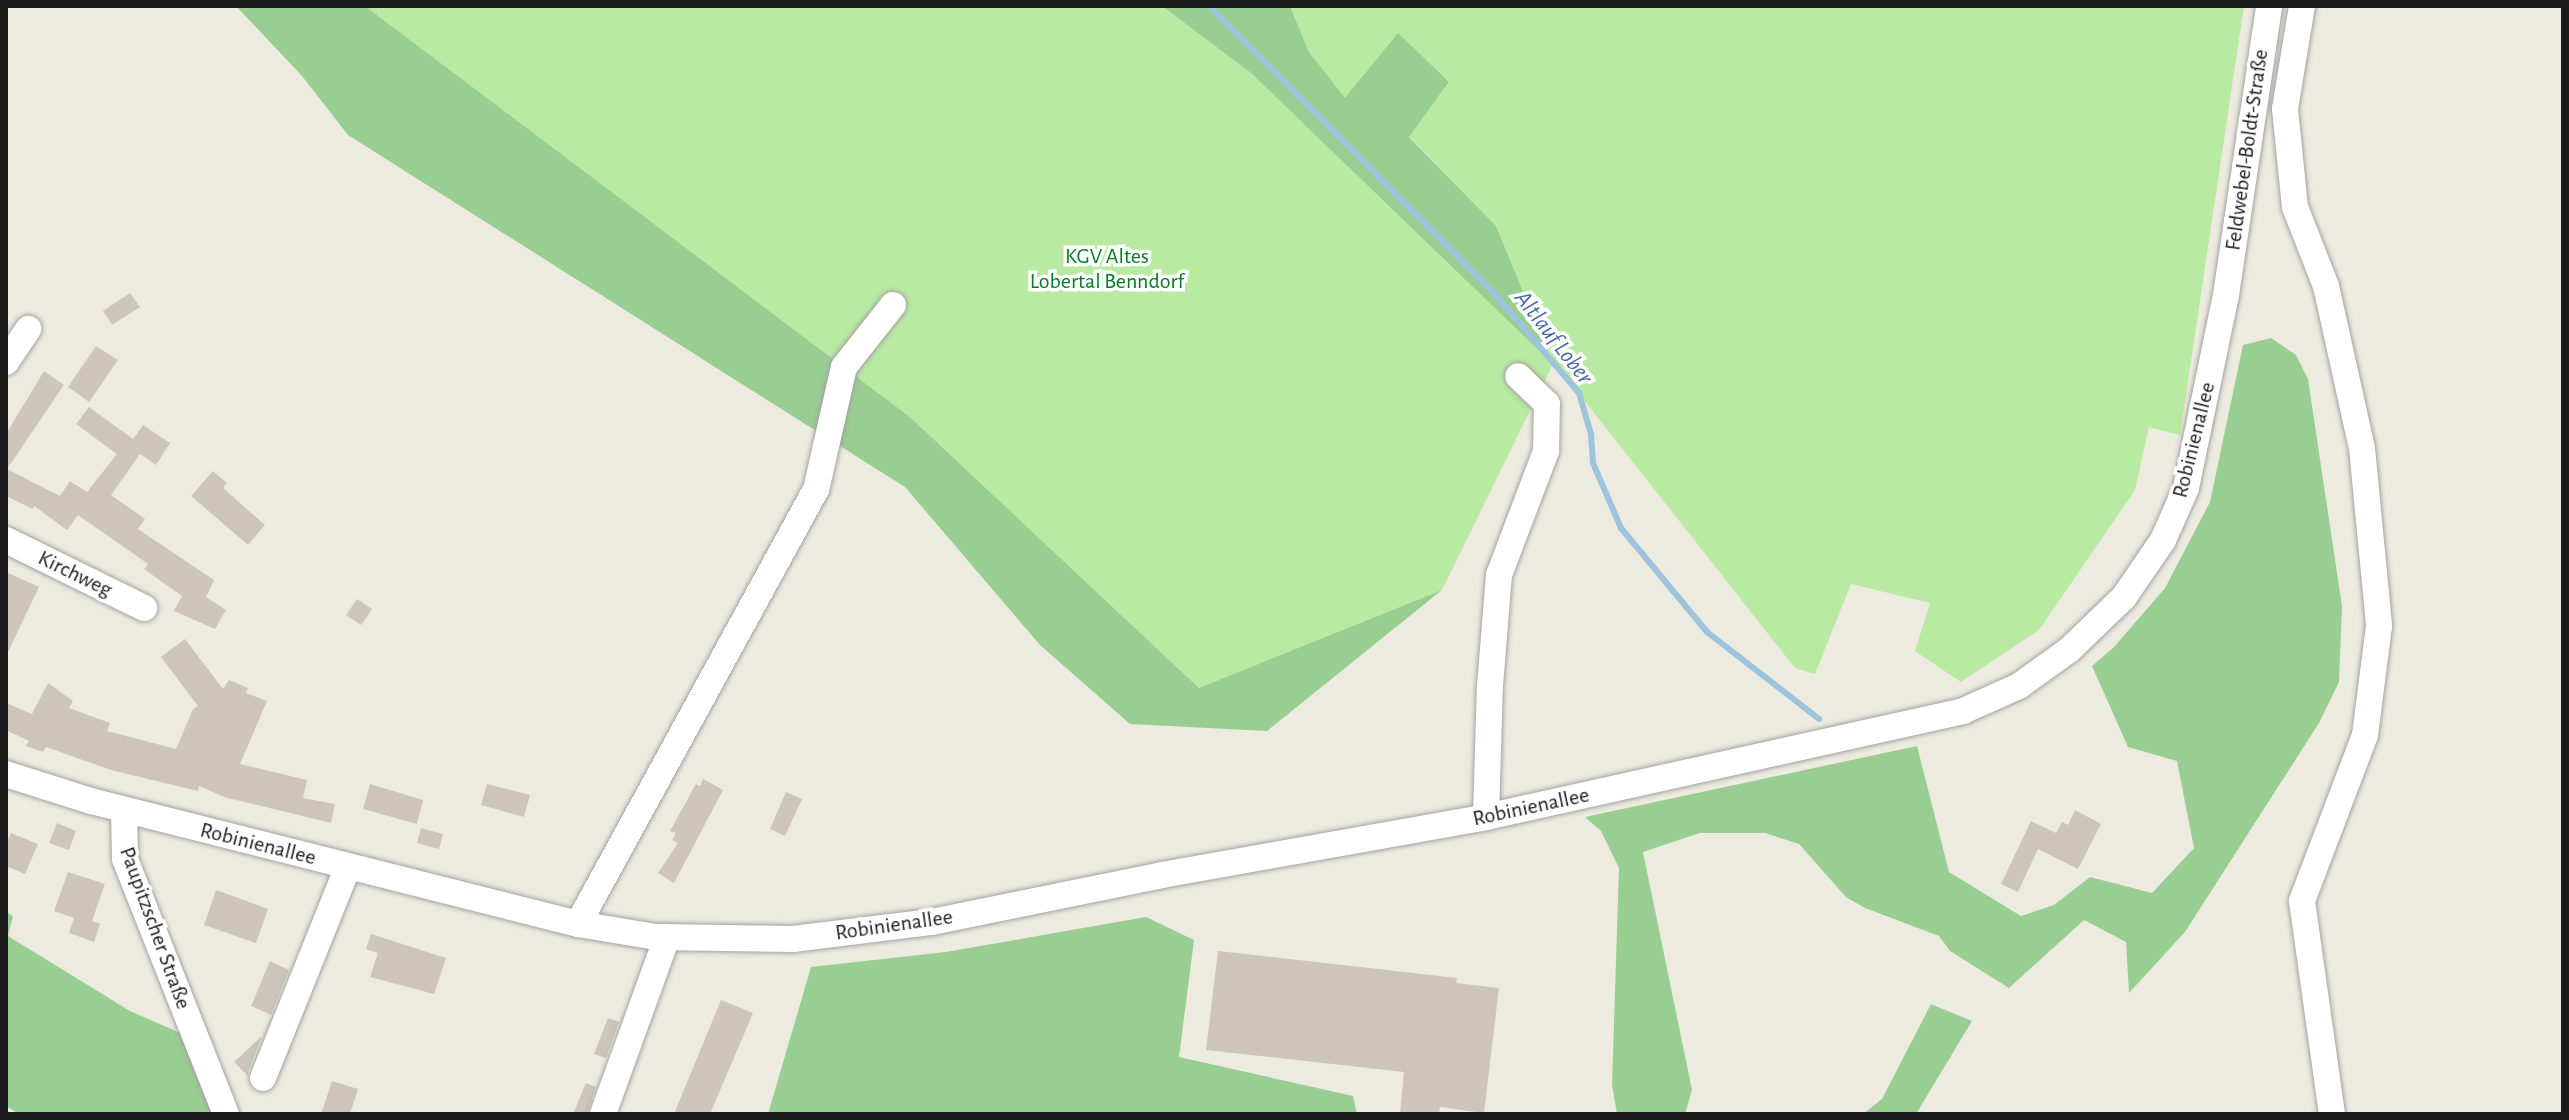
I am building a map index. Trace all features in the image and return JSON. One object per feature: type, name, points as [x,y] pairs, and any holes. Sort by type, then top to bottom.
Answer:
[{"type":"street","name":"Feldwebel-Boldt-Straße","points":[[2226,295],[2269,6]]},
{"type":"street","points":[[2302,6],[2285,109],[2295,207],[2326,286],[2362,448],[2379,626],[2365,735],[2302,901],[2332,1114]]},
{"type":"street","name":"Robinienallee","points":[[124,810],[578,924],[667,937],[793,939],[932,922],[1162,875],[1486,817],[1963,711],[2019,686],[2069,650],[2124,597],[2163,540],[2186,488],[2226,295]]},
{"type":"street","points":[[578,924],[816,490],[844,367],[893,305]]},
{"type":"street","points":[[6,362],[28,329]]},
{"type":"street","points":[[1486,817],[1490,686],[1499,575],[1546,451],[1547,404],[1518,376]]},
{"type":"street","name":"Kirchweg","points":[[6,540],[144,608]]},
{"type":"street","points":[[6,774],[124,810]]},
{"type":"street","name":"Paupitzscher Straße","points":[[124,810],[125,859],[226,1114]]},
{"type":"street","points":[[263,1078],[348,867]]},
{"type":"street","points":[[603,1114],[667,937]]},
{"type":"green space","points":[[236,6],[365,6],[910,417],[1199,688],[1442,590],[1267,731],[1130,724],[1040,645],[905,487],[348,135],[302,76]]},
{"type":"green space","name":"KGV Altes Lobertal Benndorf","points":[[365,6],[1162,6],[1251,73],[1552,359],[1496,226],[1409,136],[1449,83],[1345,99],[1309,52],[1290,6],[2244,6],[2180,435],[2149,427],[2135,490],[2039,630],[1961,682],[1915,651],[1930,603],[1851,584],[1815,674],[1795,668],[1554,362],[1442,590],[1199,688],[910,417]]},
{"type":"green space","points":[[1162,6],[1290,6],[1309,52],[1345,98],[1398,33],[1449,82],[1409,137],[1496,226],[1554,365],[1251,73]]},
{"type":"green space","points":[[2271,338],[2296,355],[2308,379],[2342,606],[2339,682],[2319,723],[2185,932],[2129,993],[2126,942],[2084,920],[2009,988],[1950,951],[1939,936],[1865,908],[1846,897],[1799,844],[1765,833],[1700,833],[1643,852],[1692,1090],[1685,1114],[1617,1114],[1612,1085],[1619,868],[1601,831],[1585,817],[1917,746],[1949,872],[2021,916],[2054,905],[2090,877],[2152,893],[2194,848],[2177,761],[2128,747],[2092,666],[2114,647],[2165,588],[2210,502],[2243,345]]},
{"type":"green space","points":[[6,912],[13,916],[8,936],[130,1011],[185,1035],[217,1114],[19,1114],[6,1106]]},
{"type":"green space","points":[[1146,917],[1194,940],[1179,1057],[1353,1096],[1357,1114],[768,1114],[811,967],[946,952]]},
{"type":"green space","points":[[1931,1004],[1972,1021],[1916,1114],[1863,1114],[1882,1099]]},
{"type":"building","points":[[130,293],[140,307],[112,325],[103,311]]},
{"type":"building","points":[[96,346],[118,360],[89,402],[68,387]]},
{"type":"building","points":[[44,371],[64,385],[7,469],[60,496],[70,481],[87,492],[117,454],[76,424],[89,407],[133,439],[143,425],[170,443],[156,465],[140,454],[111,495],[145,519],[138,529],[214,580],[206,597],[226,610],[215,629],[174,611],[182,596],[144,569],[148,564],[78,515],[67,530],[34,506],[33,509],[6,496],[6,434]]},
{"type":"building","points":[[213,471],[227,483],[223,488],[265,525],[248,545],[191,496]]},
{"type":"building","points":[[6,572],[39,587],[6,656]]},
{"type":"building","points":[[357,599],[372,609],[361,625],[346,615]]},
{"type":"building","points":[[185,639],[223,689],[229,680],[248,688],[246,693],[267,701],[240,764],[307,780],[303,798],[335,804],[331,823],[224,797],[199,786],[198,791],[111,770],[46,747],[43,752],[26,746],[29,741],[6,730],[6,703],[32,714],[48,683],[73,701],[69,708],[110,723],[107,731],[176,749],[193,709],[198,706],[161,657]]},
{"type":"building","points":[[703,779],[723,790],[674,883],[658,873],[678,843],[672,840],[676,833],[670,831],[696,784],[700,786]]},
{"type":"building","points":[[370,784],[423,800],[417,824],[363,809]]},
{"type":"building","points":[[487,784],[530,795],[524,817],[481,805]]},
{"type":"building","points":[[786,792],[802,799],[785,836],[770,829]]},
{"type":"building","points":[[2075,810],[2101,824],[2078,869],[2038,849],[2018,892],[2001,884],[2031,821],[2056,833],[2062,822],[2068,825]]},
{"type":"building","points":[[57,823],[76,831],[69,850],[49,843]]},
{"type":"building","points":[[421,828],[443,834],[439,849],[417,843]]},
{"type":"building","points":[[11,833],[38,844],[25,874],[6,866],[6,845]]},
{"type":"building","points":[[68,872],[105,884],[92,921],[100,924],[94,942],[69,933],[74,918],[54,911]]},
{"type":"building","points":[[216,890],[268,909],[256,943],[204,925]]},
{"type":"building","points":[[371,934],[446,958],[434,994],[370,977],[378,953],[366,949]]},
{"type":"building","points":[[1218,951],[1457,978],[1456,983],[1499,988],[1484,1113],[1440,1107],[1439,1114],[1400,1114],[1404,1072],[1206,1050]]},
{"type":"building","points":[[270,961],[289,970],[271,1015],[251,1006]]},
{"type":"building","points":[[721,1000],[753,1013],[710,1114],[674,1114]]},
{"type":"building","points":[[608,1018],[619,1022],[606,1058],[594,1054]]},
{"type":"building","points":[[262,1036],[248,1072],[248,1076],[234,1062]]},
{"type":"building","points":[[332,1081],[358,1089],[350,1114],[321,1114]]},
{"type":"building","points":[[586,1083],[596,1087],[587,1114],[573,1114]]},
{"type":"waterway","name":"Altlauf Lober","points":[[1209,6],[1493,292],[1579,393],[1591,434],[1593,463],[1621,528],[1707,632],[1819,719]]}]
